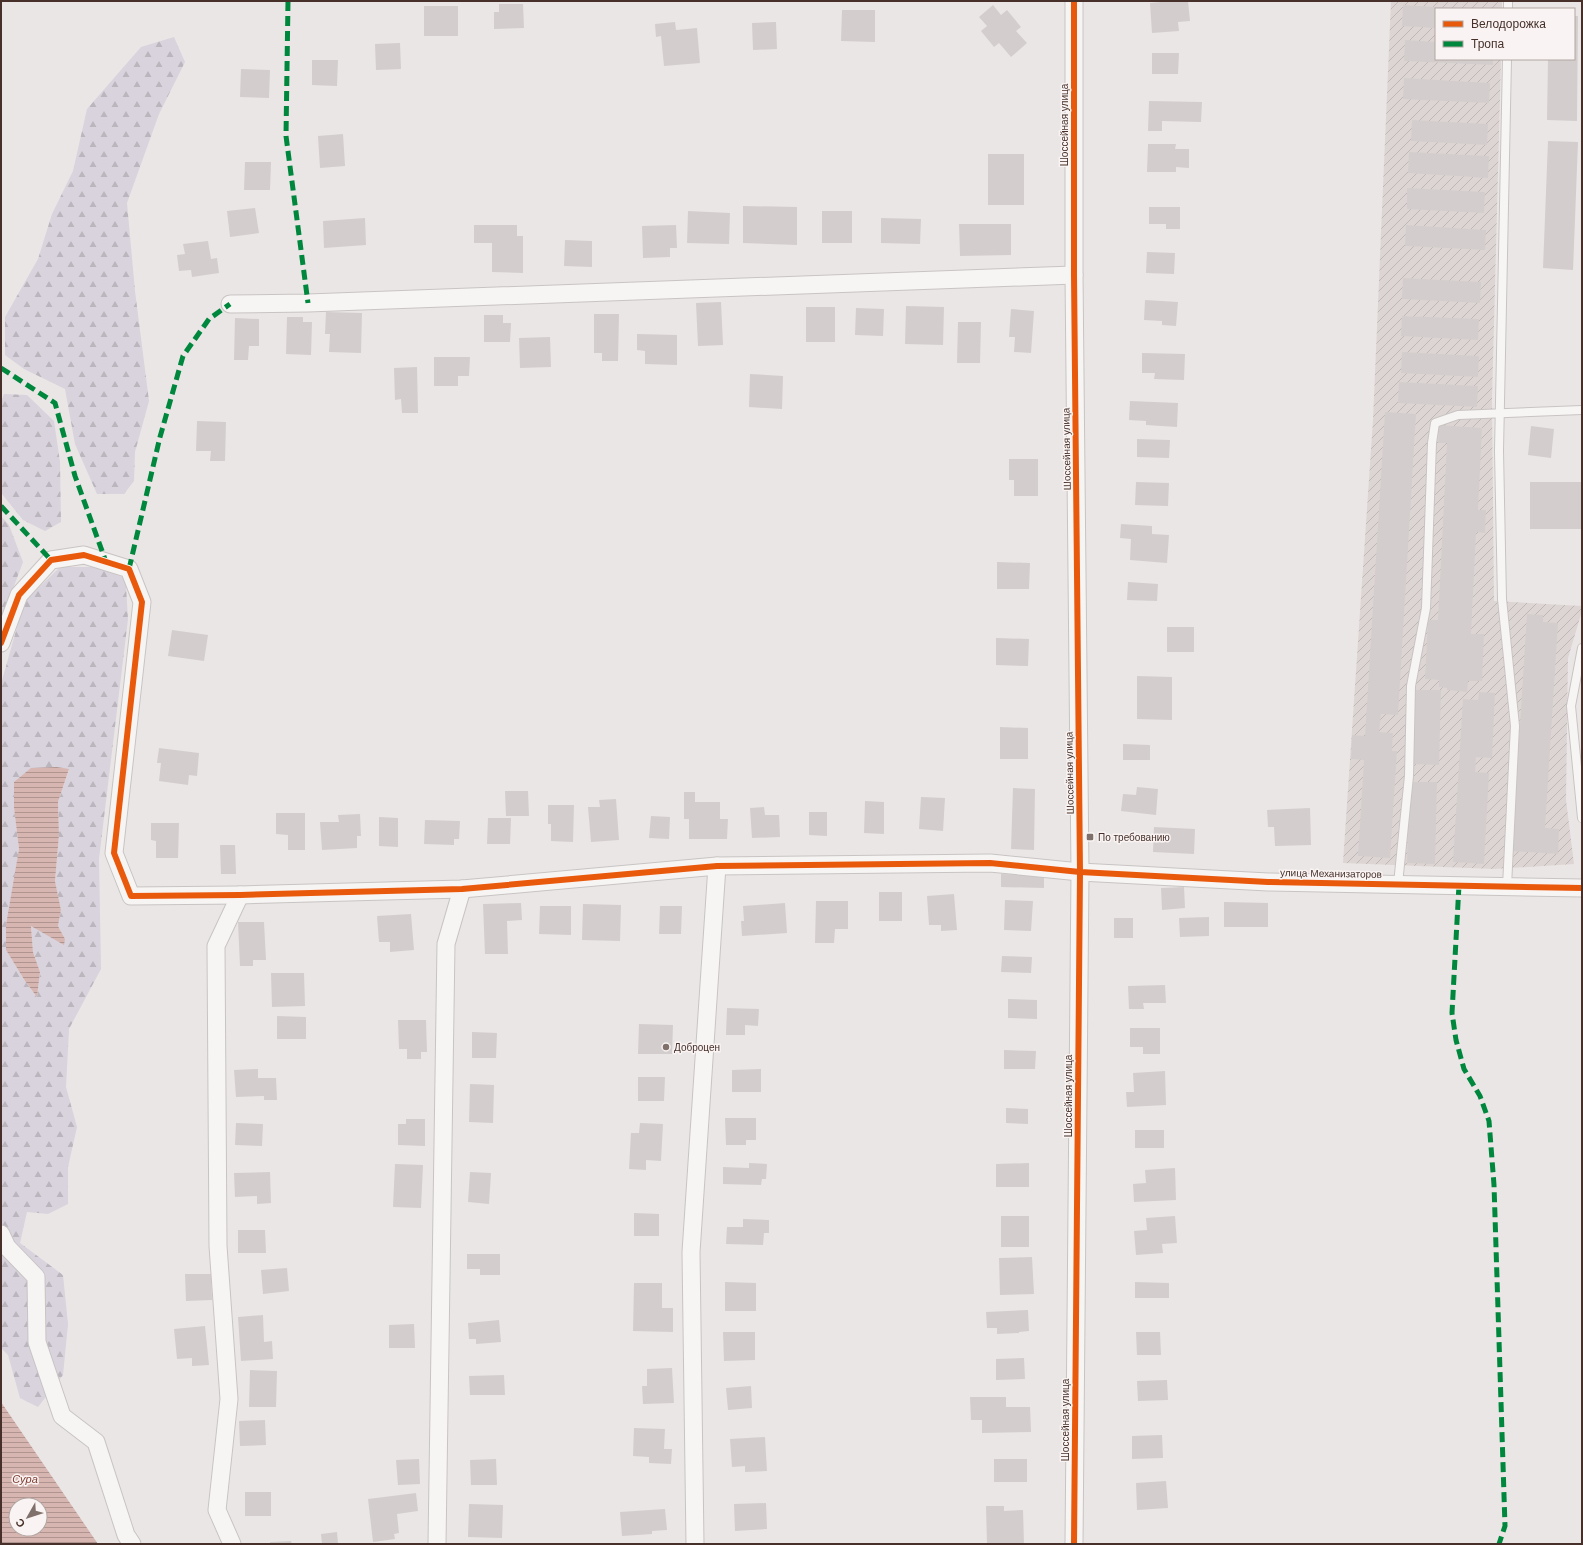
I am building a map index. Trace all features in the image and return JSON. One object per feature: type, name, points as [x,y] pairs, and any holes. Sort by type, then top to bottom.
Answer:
[{"type":"street","name":"Шоссейная улица","points":[[1074,1],[1074,275],[1080,872],[1074,1544]]},
{"type":"street","points":[[230,304],[308,303],[1074,275]]},
{"type":"street","name":"улица Механизаторов","points":[[1,643],[19,595],[51,560],[84,555],[129,569],[142,602],[114,853],[131,896],[240,895],[462,889],[717,866],[990,863],[1080,872],[1268,882],[1582,888]]},
{"type":"street","points":[[695,1544],[691,1252],[717,866]]},
{"type":"street","points":[[437,1544],[446,944],[462,889]]},
{"type":"street","points":[[232,1544],[217,1510],[229,1399],[218,1246],[216,946],[240,895]]},
{"type":"street","points":[[1,1234],[7,1247],[36,1276],[37,1342],[62,1416],[96,1442],[126,1535],[132,1544]]},
{"type":"lane","points":[[1507,60],[1499,451],[1502,599],[1515,726],[1507,886]]},
{"type":"lane","points":[[1398,884],[1409,776],[1411,686],[1426,608],[1432,444],[1435,423],[1458,415],[1582,410]]},
{"type":"lane","points":[[1582,648],[1571,706],[1582,818]]},
{"type":"shaded area","points":[[1391,1],[1502,1],[1502,8],[1435,8],[1435,60],[1501,60],[1492,400],[1494,601],[1582,606],[1582,611],[1568,658],[1566,800],[1574,864],[1494,869],[1343,863],[1373,420]]},
{"type":"green space","points":[[174,37],[185,62],[159,114],[127,203],[135,291],[149,401],[135,452],[134,481],[124,494],[97,494],[75,444],[65,389],[24,369],[5,355],[5,317],[38,259],[52,214],[73,171],[87,109],[141,47]]},
{"type":"green space","points":[[4,394],[27,395],[54,421],[60,462],[61,522],[45,531],[23,520],[2,494],[1,402]]},
{"type":"green space","points":[[1,516],[9,525],[23,562],[1,621]]},
{"type":"green space","points":[[60,567],[96,567],[122,577],[126,586],[128,619],[99,859],[101,969],[69,1029],[66,1087],[77,1127],[68,1167],[68,1204],[48,1214],[27,1212],[20,1243],[63,1275],[68,1324],[63,1375],[38,1407],[20,1398],[8,1355],[1,1348],[1,684],[24,602]],"holes":[[[57,767],[69,770],[58,802],[59,835],[55,881],[61,910],[58,926],[65,939],[31,925],[33,952],[40,972],[37,997],[25,981],[6,950],[19,849],[14,808]]]},
{"type":"water","points":[[57,767],[69,769],[58,802],[59,835],[55,881],[61,910],[58,926],[65,939],[64,945],[31,926],[33,952],[40,972],[37,997],[25,981],[6,950],[6,925],[19,849],[14,808],[14,782],[31,768]]},
{"type":"water","name":"Сура","points":[[1,1402],[98,1544],[1,1544]]},
{"type":"building","points":[[1188,1],[1190,21],[1178,22],[1179,31],[1152,33],[1150,3]]},
{"type":"building","points":[[499,4],[523,4],[524,28],[494,29],[494,12],[499,12]]},
{"type":"building","points":[[993,5],[1001,15],[1007,10],[1021,27],[1016,31],[1027,43],[1011,57],[999,43],[994,47],[981,31],[987,26],[979,17]]},
{"type":"building","points":[[1403,5],[1452,8],[1435,8],[1435,28],[1402,26]]},
{"type":"building","points":[[424,6],[458,6],[458,36],[424,36]]},
{"type":"building","points":[[842,10],[875,10],[875,42],[841,41]]},
{"type":"building","points":[[1575,16],[1578,16],[1577,121],[1547,120],[1548,60],[1575,60]]},
{"type":"building","points":[[675,22],[676,30],[697,28],[700,63],[664,66],[661,36],[656,37],[655,24]]},
{"type":"building","points":[[776,22],[777,49],[753,50],[752,23]]},
{"type":"building","points":[[1405,40],[1435,42],[1435,60],[1493,60],[1493,65],[1404,61]]},
{"type":"building","points":[[400,43],[401,69],[376,70],[375,44]]},
{"type":"building","points":[[1152,53],[1179,53],[1178,74],[1152,74]]},
{"type":"building","points":[[312,60],[338,60],[337,86],[312,85]]},
{"type":"building","points":[[241,69],[270,70],[269,98],[240,97]]},
{"type":"building","points":[[1404,78],[1490,83],[1489,103],[1403,99]]},
{"type":"building","points":[[1149,101],[1202,102],[1201,122],[1162,121],[1162,131],[1148,131]]},
{"type":"building","points":[[1412,120],[1488,124],[1487,145],[1411,141]]},
{"type":"building","points":[[343,134],[345,166],[320,168],[318,136]]},
{"type":"building","points":[[1548,141],[1578,142],[1573,270],[1543,268]]},
{"type":"building","points":[[1148,144],[1176,144],[1175,149],[1189,149],[1189,168],[1176,167],[1176,172],[1147,172]]},
{"type":"building","points":[[1409,152],[1489,156],[1488,178],[1408,173]]},
{"type":"building","points":[[988,154],[1024,154],[1024,205],[988,205]]},
{"type":"building","points":[[245,162],[271,162],[270,190],[244,190]]},
{"type":"building","points":[[1407,188],[1485,192],[1484,213],[1407,209]]},
{"type":"building","points":[[743,206],[797,207],[797,245],[743,243]]},
{"type":"building","points":[[1149,207],[1180,207],[1180,229],[1166,229],[1166,224],[1149,224]]},
{"type":"building","points":[[255,208],[259,233],[230,237],[227,211]]},
{"type":"building","points":[[688,211],[730,213],[729,244],[687,243]]},
{"type":"building","points":[[822,211],[852,211],[852,243],[822,243]]},
{"type":"building","points":[[365,218],[366,245],[324,248],[323,221]]},
{"type":"building","points":[[881,218],[921,219],[920,244],[881,243]]},
{"type":"building","points":[[959,224],[1011,224],[1011,255],[960,256]]},
{"type":"building","points":[[474,225],[517,225],[517,236],[523,236],[523,273],[492,272],[492,243],[474,243]]},
{"type":"building","points":[[676,225],[677,248],[670,248],[670,257],[643,258],[642,226]]},
{"type":"building","points":[[1406,225],[1486,230],[1485,250],[1405,246]]},
{"type":"building","points":[[565,240],[592,241],[592,267],[564,266]]},
{"type":"building","points":[[208,241],[211,259],[217,258],[219,273],[192,277],[191,270],[179,271],[177,255],[185,254],[183,244]]},
{"type":"building","points":[[1147,252],[1175,253],[1174,274],[1146,273]]},
{"type":"building","points":[[1403,278],[1481,282],[1480,303],[1402,299]]},
{"type":"building","points":[[1145,300],[1178,302],[1176,326],[1162,325],[1162,321],[1144,320]]},
{"type":"building","points":[[721,302],[723,345],[698,346],[696,303]]},
{"type":"building","points":[[906,306],[944,307],[943,345],[905,344]]},
{"type":"building","points":[[806,307],[835,307],[835,342],[806,342]]},
{"type":"building","points":[[856,308],[884,309],[883,336],[855,335]]},
{"type":"building","points":[[1011,309],[1034,311],[1031,353],[1014,352],[1015,337],[1009,337]]},
{"type":"building","points":[[326,312],[362,313],[361,353],[329,352],[330,334],[325,334]]},
{"type":"building","points":[[594,314],[619,314],[618,361],[602,361],[602,353],[594,353]]},
{"type":"building","points":[[484,315],[503,315],[503,323],[511,323],[510,342],[484,342]]},
{"type":"building","points":[[1402,316],[1479,319],[1478,340],[1401,336]]},
{"type":"building","points":[[287,317],[303,317],[303,322],[312,322],[311,355],[286,354]]},
{"type":"building","points":[[235,318],[259,319],[259,346],[249,346],[248,360],[234,360]]},
{"type":"building","points":[[958,322],[981,322],[980,363],[957,363]]},
{"type":"building","points":[[637,334],[677,335],[677,365],[645,364],[645,351],[637,350]]},
{"type":"building","points":[[550,337],[551,367],[520,368],[519,338]]},
{"type":"building","points":[[1402,352],[1479,356],[1478,377],[1401,373]]},
{"type":"building","points":[[1142,353],[1185,354],[1184,380],[1154,379],[1155,373],[1142,373]]},
{"type":"building","points":[[434,357],[470,357],[469,376],[458,376],[458,386],[434,386]]},
{"type":"building","points":[[417,367],[418,413],[402,413],[401,399],[395,400],[394,368]]},
{"type":"building","points":[[750,374],[783,376],[782,409],[749,407]]},
{"type":"building","points":[[1399,382],[1478,386],[1477,407],[1398,403]]},
{"type":"building","points":[[1130,401],[1178,403],[1177,427],[1146,425],[1146,421],[1129,420]]},
{"type":"building","points":[[1385,412],[1416,414],[1398,715],[1381,714],[1379,732],[1393,733],[1392,751],[1397,751],[1390,858],[1358,856],[1364,760],[1351,759],[1352,735],[1365,736]]},
{"type":"building","points":[[197,421],[226,422],[225,461],[210,461],[211,451],[196,451]]},
{"type":"building","points":[[1439,425],[1482,428],[1478,510],[1486,510],[1485,533],[1476,532],[1471,634],[1484,634],[1482,681],[1468,681],[1467,692],[1447,690],[1447,688],[1439,687],[1439,680],[1425,679],[1428,620],[1438,620],[1447,443],[1438,443]]},
{"type":"building","points":[[1531,426],[1554,429],[1551,458],[1528,455]]},
{"type":"building","points":[[1137,439],[1170,440],[1169,458],[1137,457]]},
{"type":"building","points":[[1009,459],[1038,459],[1038,496],[1014,496],[1014,480],[1009,480]]},
{"type":"building","points":[[1136,482],[1169,483],[1168,506],[1135,505]]},
{"type":"building","points":[[1530,482],[1582,482],[1582,529],[1530,529]]},
{"type":"building","points":[[1121,524],[1152,526],[1152,534],[1169,535],[1167,563],[1130,560],[1131,539],[1120,538]]},
{"type":"building","points":[[997,562],[1030,563],[1029,589],[997,589]]},
{"type":"building","points":[[1128,582],[1158,584],[1157,601],[1127,600]]},
{"type":"building","points":[[1527,614],[1543,615],[1543,622],[1558,623],[1545,828],[1559,829],[1558,854],[1512,851]]},
{"type":"building","points":[[1167,627],[1194,627],[1194,652],[1167,652]]},
{"type":"building","points":[[172,630],[208,635],[204,661],[168,656]]},
{"type":"building","points":[[996,638],[1029,639],[1028,666],[996,665]]},
{"type":"building","points":[[1137,676],[1172,677],[1172,720],[1137,719]]},
{"type":"building","points":[[1414,690],[1441,690],[1439,765],[1411,764]]},
{"type":"building","points":[[1479,692],[1495,693],[1492,758],[1476,757],[1475,772],[1489,773],[1484,864],[1453,862],[1463,699],[1478,700]]},
{"type":"building","points":[[1000,727],[1028,728],[1028,759],[1000,759]]},
{"type":"building","points":[[1123,744],[1150,745],[1150,760],[1123,760]]},
{"type":"building","points":[[159,748],[199,753],[197,776],[189,775],[188,785],[159,781],[161,763],[157,763]]},
{"type":"building","points":[[1409,782],[1437,782],[1435,864],[1407,863]]},
{"type":"building","points":[[1137,787],[1158,789],[1156,815],[1121,811],[1123,794],[1136,795]]},
{"type":"building","points":[[1013,788],[1035,789],[1034,850],[1011,849]]},
{"type":"building","points":[[505,791],[528,791],[529,816],[506,816]]},
{"type":"building","points":[[684,792],[695,792],[695,802],[720,802],[720,819],[728,819],[727,839],[689,839],[689,819],[684,819]]},
{"type":"building","points":[[921,797],[945,798],[943,831],[919,829]]},
{"type":"building","points":[[616,799],[619,840],[591,842],[588,807],[600,807],[599,800]]},
{"type":"building","points":[[865,801],[884,802],[884,834],[864,833]]},
{"type":"building","points":[[548,805],[574,805],[573,842],[551,841],[551,824],[548,824]]},
{"type":"building","points":[[764,807],[765,815],[779,815],[780,837],[752,838],[750,808]]},
{"type":"building","points":[[1310,808],[1311,845],[1275,846],[1274,827],[1268,827],[1267,810]]},
{"type":"building","points":[[809,812],[827,812],[827,836],[809,835]]},
{"type":"building","points":[[276,813],[305,813],[305,850],[288,850],[288,835],[276,834]]},
{"type":"building","points":[[360,814],[361,836],[357,836],[357,848],[322,850],[320,822],[339,822],[338,815]]},
{"type":"building","points":[[651,816],[670,817],[669,839],[649,838]]},
{"type":"building","points":[[379,817],[398,818],[398,847],[379,846]]},
{"type":"building","points":[[488,818],[511,818],[510,844],[487,844]]},
{"type":"building","points":[[425,820],[460,821],[459,839],[454,839],[454,845],[424,844]]},
{"type":"building","points":[[151,823],[179,823],[178,858],[156,858],[156,841],[151,840]]},
{"type":"building","points":[[1154,827],[1195,829],[1194,854],[1153,852]]},
{"type":"building","points":[[220,845],[235,845],[236,874],[221,874]]},
{"type":"building","points":[[1001,874],[1044,875],[1044,888],[1001,887]]},
{"type":"building","points":[[1184,887],[1185,908],[1162,910],[1161,888]]},
{"type":"building","points":[[879,892],[902,892],[902,921],[879,921]]},
{"type":"building","points":[[954,894],[957,930],[941,931],[941,925],[929,925],[927,896]]},
{"type":"building","points":[[1005,900],[1033,901],[1031,931],[1004,930]]},
{"type":"building","points":[[816,901],[848,901],[848,929],[835,929],[834,943],[815,943]]},
{"type":"building","points":[[1224,902],[1268,903],[1268,927],[1224,927]]},
{"type":"building","points":[[521,903],[522,920],[507,921],[508,954],[485,954],[483,904]]},
{"type":"building","points":[[785,903],[787,933],[742,936],[741,921],[744,921],[743,906]]},
{"type":"building","points":[[583,904],[621,905],[620,941],[582,940]]},
{"type":"building","points":[[540,906],[571,906],[571,935],[539,934]]},
{"type":"building","points":[[660,906],[682,906],[681,934],[659,934]]},
{"type":"building","points":[[411,914],[414,950],[390,952],[390,942],[379,942],[377,916]]},
{"type":"building","points":[[1209,917],[1209,936],[1180,937],[1179,918]]},
{"type":"building","points":[[1114,918],[1133,918],[1133,938],[1114,938]]},
{"type":"building","points":[[238,922],[264,922],[266,960],[253,960],[253,966],[240,966]]},
{"type":"building","points":[[1002,956],[1032,957],[1031,973],[1001,972]]},
{"type":"building","points":[[271,973],[304,973],[305,1006],[272,1007]]},
{"type":"building","points":[[1165,985],[1166,1003],[1143,1003],[1144,1009],[1129,1009],[1128,986]]},
{"type":"building","points":[[1008,999],[1037,1000],[1037,1019],[1008,1018]]},
{"type":"building","points":[[727,1008],[759,1009],[758,1026],[745,1025],[745,1035],[726,1035]]},
{"type":"building","points":[[277,1016],[306,1017],[306,1039],[277,1039]]},
{"type":"building","points":[[398,1020],[426,1020],[427,1052],[421,1052],[421,1059],[407,1059],[407,1049],[399,1049]]},
{"type":"building","points":[[639,1024],[673,1025],[672,1054],[638,1054]]},
{"type":"building","points":[[1130,1028],[1160,1028],[1160,1054],[1143,1054],[1143,1047],[1130,1047]]},
{"type":"building","points":[[472,1032],[497,1033],[496,1058],[472,1058]]},
{"type":"building","points":[[1004,1050],[1036,1051],[1035,1069],[1004,1069]]},
{"type":"building","points":[[258,1069],[258,1078],[276,1078],[277,1100],[264,1100],[264,1096],[236,1097],[234,1070]]},
{"type":"building","points":[[761,1069],[761,1092],[732,1092],[732,1070]]},
{"type":"building","points":[[1165,1071],[1166,1105],[1127,1107],[1126,1092],[1134,1092],[1133,1073]]},
{"type":"building","points":[[638,1077],[665,1077],[664,1101],[638,1101]]},
{"type":"building","points":[[470,1084],[494,1085],[493,1123],[469,1122]]},
{"type":"building","points":[[1006,1108],[1028,1109],[1028,1124],[1006,1123]]},
{"type":"building","points":[[725,1118],[756,1118],[756,1140],[746,1140],[746,1145],[726,1145]]},
{"type":"building","points":[[406,1119],[425,1119],[425,1146],[398,1145],[398,1124],[406,1124]]},
{"type":"building","points":[[236,1123],[263,1124],[262,1146],[235,1145]]},
{"type":"building","points":[[640,1123],[663,1124],[661,1161],[646,1160],[646,1170],[629,1169],[631,1133],[639,1133]]},
{"type":"building","points":[[1135,1130],[1164,1130],[1164,1148],[1135,1148]]},
{"type":"building","points":[[749,1163],[767,1164],[766,1179],[762,1179],[761,1185],[723,1184],[723,1167],[749,1168]]},
{"type":"building","points":[[1029,1163],[1029,1187],[996,1187],[996,1164]]},
{"type":"building","points":[[395,1164],[423,1165],[421,1208],[393,1207]]},
{"type":"building","points":[[1175,1168],[1176,1200],[1134,1202],[1133,1184],[1146,1183],[1145,1170]]},
{"type":"building","points":[[270,1172],[271,1203],[257,1204],[257,1196],[235,1197],[234,1173]]},
{"type":"building","points":[[470,1172],[491,1173],[489,1204],[468,1202]]},
{"type":"building","points":[[634,1213],[659,1214],[659,1236],[634,1236]]},
{"type":"building","points":[[1001,1216],[1029,1216],[1029,1247],[1001,1247]]},
{"type":"building","points":[[1175,1216],[1177,1243],[1162,1244],[1163,1253],[1136,1255],[1134,1231],[1147,1230],[1146,1218]]},
{"type":"building","points":[[743,1219],[769,1220],[769,1233],[764,1233],[763,1245],[726,1244],[727,1227],[743,1227]]},
{"type":"building","points":[[238,1230],[265,1230],[266,1253],[238,1253]]},
{"type":"building","points":[[467,1254],[500,1254],[500,1275],[480,1275],[480,1269],[467,1269]]},
{"type":"building","points":[[1032,1257],[1034,1294],[1000,1295],[999,1258]]},
{"type":"building","points":[[287,1268],[289,1291],[263,1294],[261,1270]]},
{"type":"building","points":[[185,1274],[211,1274],[212,1300],[186,1301]]},
{"type":"building","points":[[725,1282],[756,1283],[756,1311],[725,1311]]},
{"type":"building","points":[[1135,1282],[1169,1283],[1169,1298],[1135,1298]]},
{"type":"building","points":[[634,1283],[662,1283],[662,1308],[673,1308],[673,1332],[633,1331]]},
{"type":"building","points":[[1028,1310],[1029,1331],[997,1334],[997,1328],[987,1328],[986,1312]]},
{"type":"building","points":[[263,1315],[264,1342],[272,1341],[273,1359],[241,1361],[238,1317]]},
{"type":"building","points":[[499,1320],[501,1342],[476,1344],[476,1339],[469,1339],[468,1323]]},
{"type":"building","points":[[414,1324],[415,1348],[389,1348],[389,1325]]},
{"type":"building","points":[[205,1326],[209,1365],[192,1366],[192,1358],[177,1359],[174,1329]]},
{"type":"building","points":[[723,1332],[755,1332],[755,1360],[724,1361]]},
{"type":"building","points":[[1136,1332],[1160,1332],[1161,1355],[1137,1355]]},
{"type":"building","points":[[1024,1358],[1025,1379],[996,1380],[996,1359]]},
{"type":"building","points":[[672,1368],[674,1403],[643,1404],[642,1386],[647,1386],[647,1369]]},
{"type":"building","points":[[250,1370],[277,1371],[276,1407],[249,1407]]},
{"type":"building","points":[[504,1375],[505,1395],[470,1395],[469,1376]]},
{"type":"building","points":[[1167,1380],[1168,1400],[1138,1401],[1137,1381]]},
{"type":"building","points":[[751,1386],[752,1408],[728,1410],[726,1388]]},
{"type":"building","points":[[970,1397],[1006,1397],[1006,1407],[1030,1407],[1031,1432],[982,1433],[982,1420],[971,1420]]},
{"type":"building","points":[[265,1420],[266,1445],[240,1446],[239,1421]]},
{"type":"building","points":[[634,1428],[665,1429],[664,1449],[672,1449],[671,1464],[649,1463],[649,1457],[633,1456]]},
{"type":"building","points":[[1162,1435],[1163,1458],[1132,1459],[1132,1436]]},
{"type":"building","points":[[765,1437],[767,1471],[745,1472],[745,1466],[732,1467],[730,1439]]},
{"type":"building","points":[[419,1459],[420,1484],[398,1485],[396,1460]]},
{"type":"building","points":[[496,1459],[497,1485],[471,1485],[470,1460]]},
{"type":"building","points":[[994,1459],[1027,1459],[1027,1482],[994,1482]]},
{"type":"building","points":[[1166,1481],[1168,1508],[1137,1510],[1136,1483]]},
{"type":"building","points":[[245,1492],[271,1492],[271,1516],[245,1516]]},
{"type":"building","points":[[416,1493],[418,1511],[397,1514],[399,1533],[394,1534],[395,1539],[373,1542],[368,1499]]},
{"type":"building","points":[[766,1503],[767,1529],[735,1531],[734,1504]]},
{"type":"building","points":[[469,1504],[503,1505],[502,1538],[468,1537]]},
{"type":"building","points":[[986,1506],[1004,1506],[1004,1511],[1023,1510],[1024,1544],[987,1544]]},
{"type":"building","points":[[665,1509],[667,1530],[652,1531],[652,1534],[622,1536],[620,1512]]},
{"type":"building","points":[[337,1532],[338,1544],[322,1544],[321,1534]]},
{"type":"building","points":[[291,1541],[292,1544],[270,1544],[270,1542]]},
{"type":"marked path","points":[[288,1],[286,136],[308,303]]},
{"type":"marked path","points":[[129,569],[160,437],[183,356],[209,319],[230,304]]},
{"type":"marked path","points":[[1,368],[55,403],[75,476],[106,562]]},
{"type":"marked path","points":[[1,506],[51,560]]},
{"type":"marked path","points":[[1459,885],[1452,1013],[1456,1040],[1464,1069],[1480,1096],[1489,1121],[1494,1185],[1505,1526],[1499,1544]]},
{"type":"cycle path","points":[[1074,1],[1074,275],[1080,872],[1074,1544]]},
{"type":"cycle path","points":[[1,643],[19,595],[51,560],[84,555],[129,569],[142,602],[114,853],[131,896],[240,895],[462,889],[717,866],[990,863],[1080,872],[1268,882],[1582,888]]},
{"type":"place","name":"По требованию","points":[[1090,837]]},
{"type":"place","name":"Доброцен","points":[[666,1047]]}]
